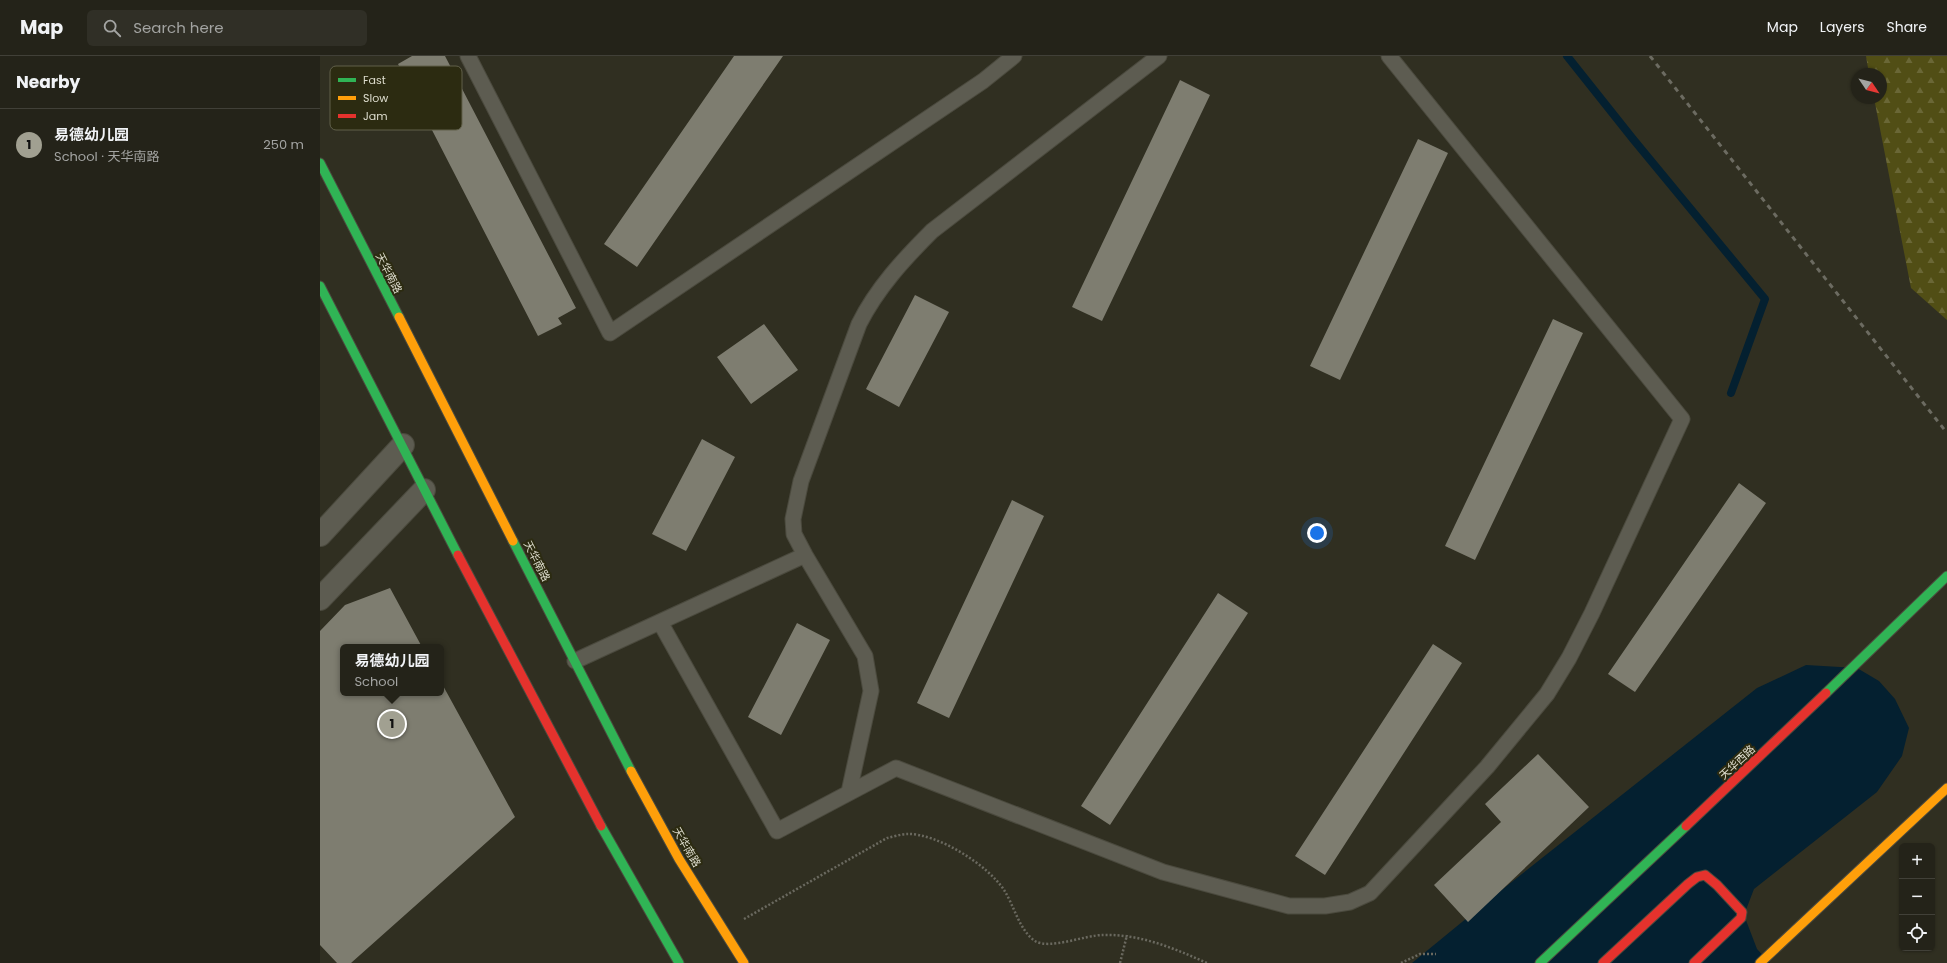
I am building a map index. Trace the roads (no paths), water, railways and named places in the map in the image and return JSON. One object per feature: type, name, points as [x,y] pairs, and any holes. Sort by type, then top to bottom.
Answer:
[{"type":"main road","name":"天华南路","points":[[320,163],[632,774],[679,859],[744,963]]},
{"type":"main road","points":[[320,286],[557,745],[679,963]]},
{"type":"main road","name":"天华西路","points":[[1540,963],[1766,752],[1947,576]]},
{"type":"main road","points":[[1760,963],[1947,788]]},
{"type":"main road","points":[[1603,963],[1688,884],[1697,877],[1705,875],[1717,885],[1742,912],[1741,918],[1694,963]]},
{"type":"street","points":[[320,534],[403,445]]},
{"type":"street","points":[[320,599],[424,490]]},
{"type":"lane","points":[[468,56],[610,333],[983,81],[1014,56]]},
{"type":"lane","points":[[849,792],[871,691],[865,656],[805,555],[794,534],[793,519],[801,481],[859,324],[868,307],[907,257],[932,231],[1159,56]]},
{"type":"lane","points":[[660,622],[777,831],[896,768],[1162,872],[1289,906],[1325,906],[1350,902],[1370,893],[1487,767],[1547,694],[1569,658],[1592,612],[1682,419],[1389,56]]},
{"type":"lane","points":[[575,661],[805,555]]},
{"type":"water","points":[[1806,665],[1857,668],[1879,681],[1895,699],[1909,728],[1902,756],[1877,792],[1754,889],[1744,915],[1757,949],[1770,963],[1412,963],[1484,904],[1757,688]]},
{"type":"waterway","points":[[1567,56],[1633,139],[1765,299],[1731,393]]},
{"type":"railway","points":[[1650,56],[1947,433]]},
{"type":"place","name":"易德幼儿园","points":[[392,724]]}]
